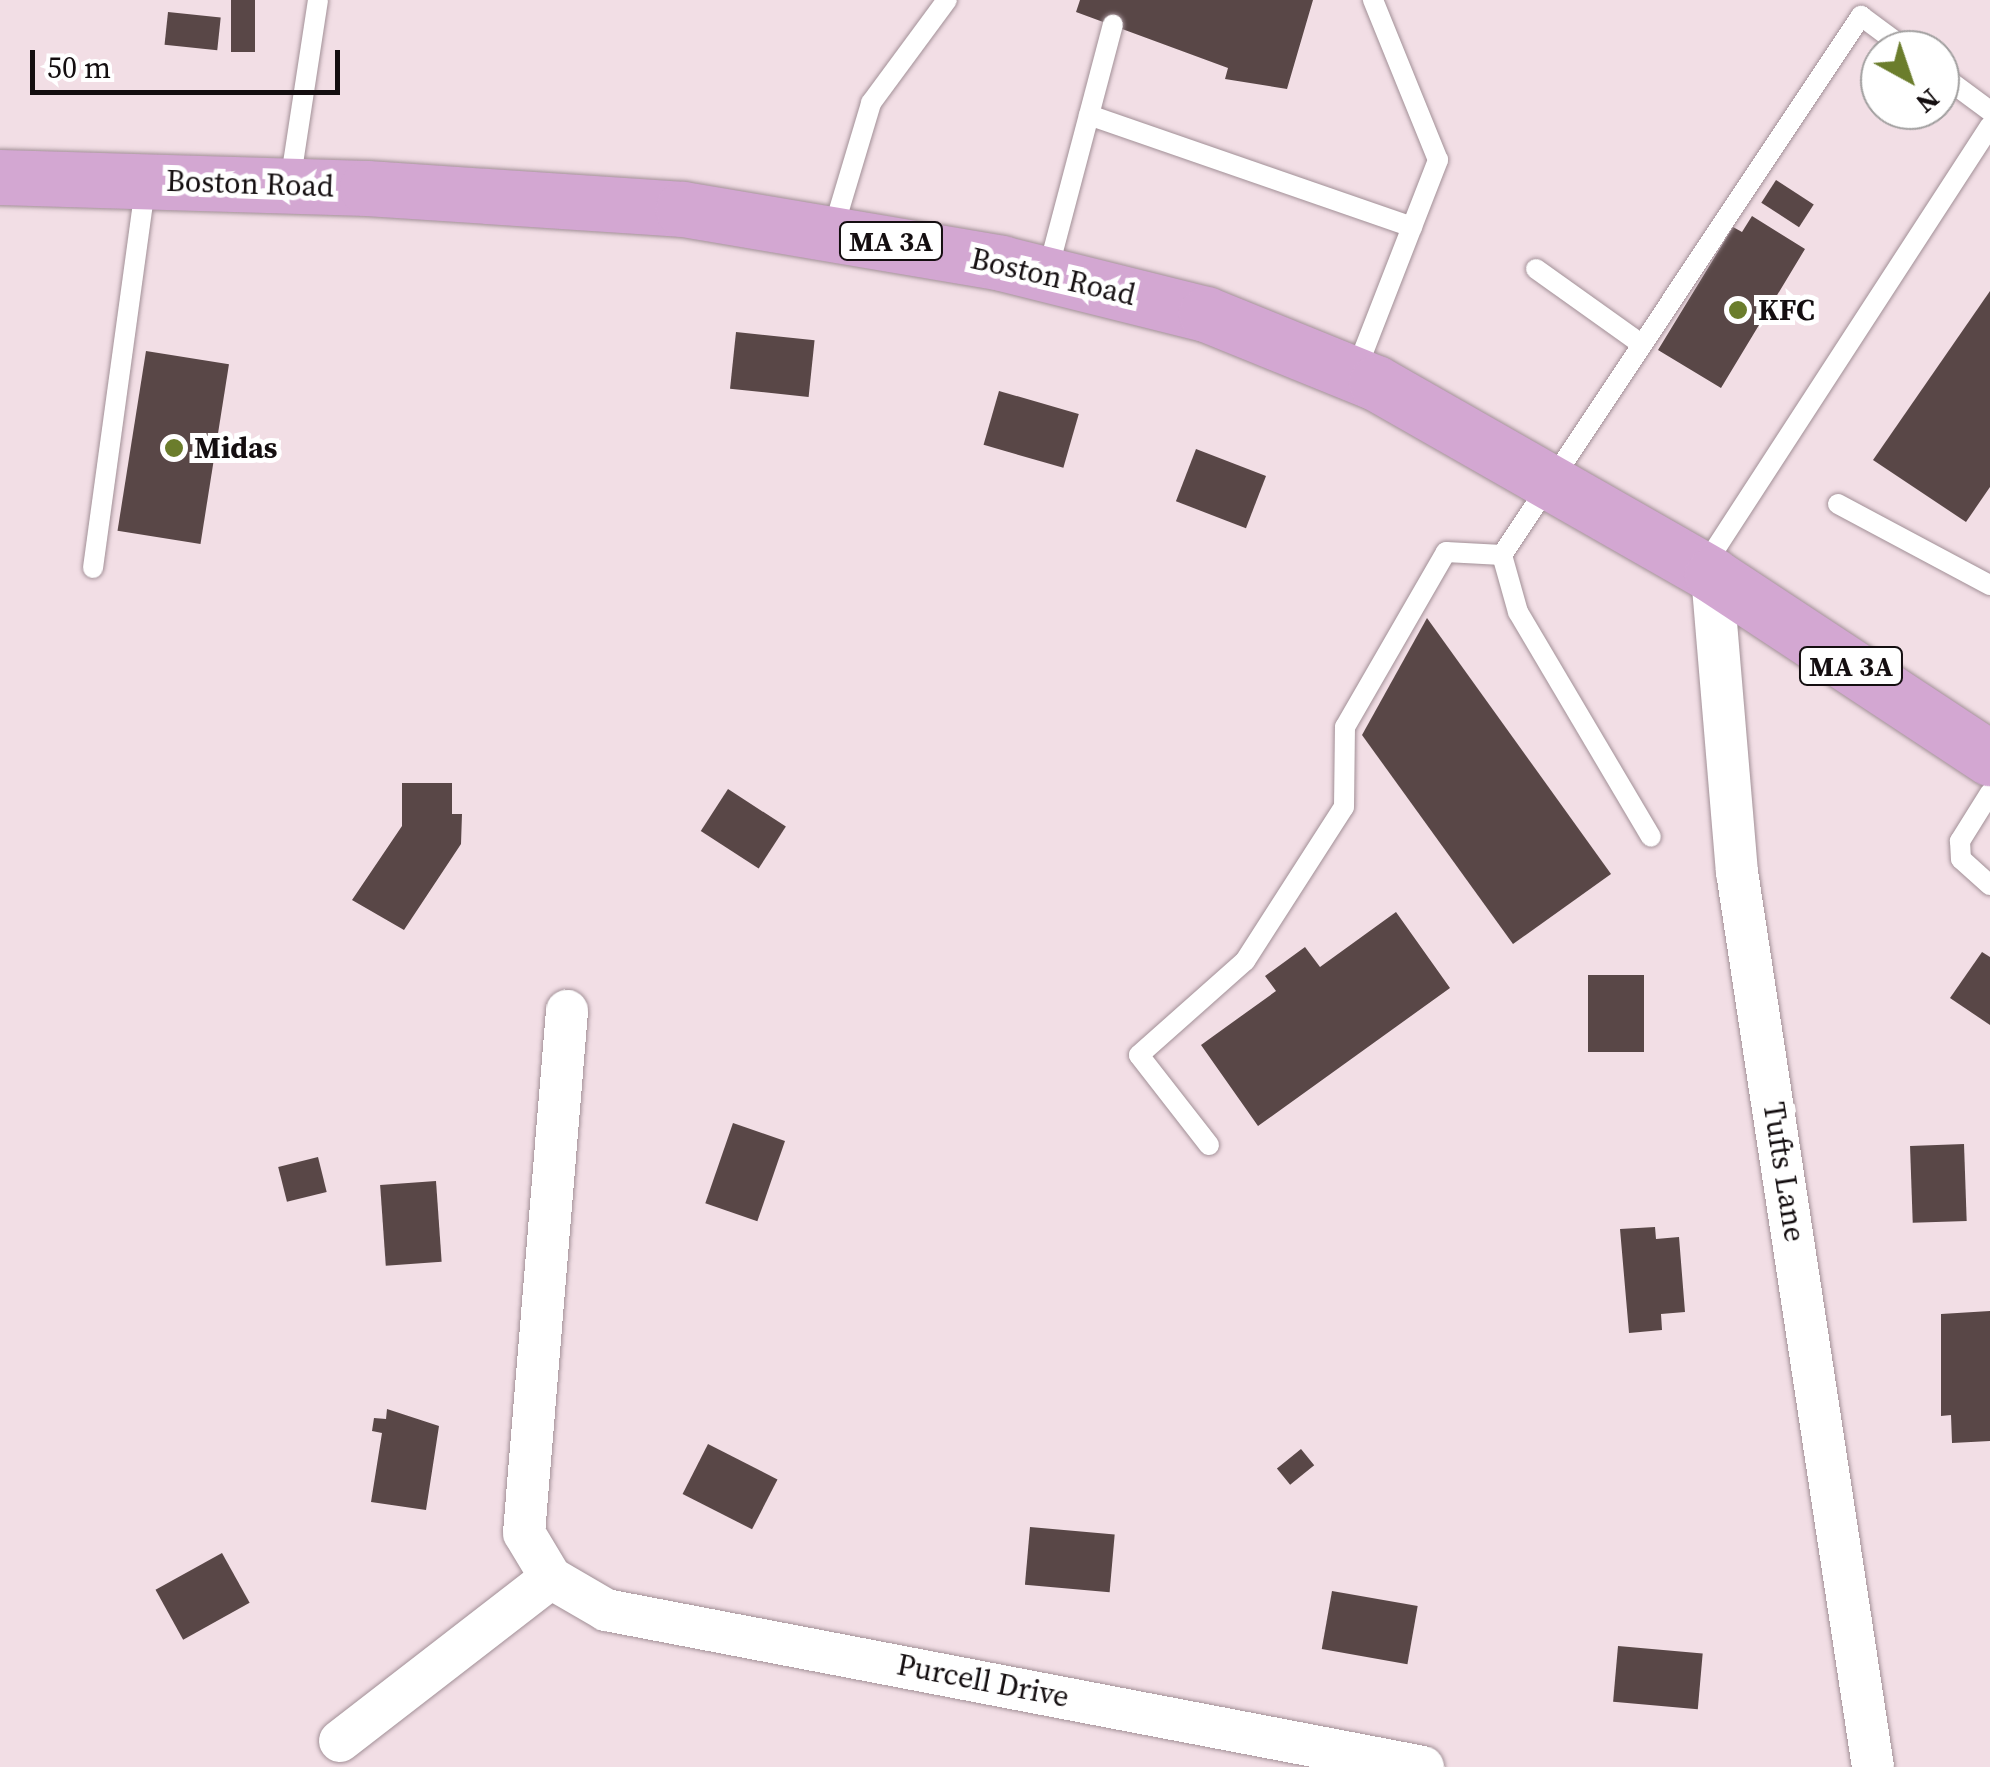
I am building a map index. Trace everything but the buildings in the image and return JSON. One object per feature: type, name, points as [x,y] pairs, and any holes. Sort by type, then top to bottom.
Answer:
[{"type":"main road","name":"Boston Road","points":[[0,177],[290,185],[683,209],[833,230],[1046,274],[1206,314],[1354,375],[1549,482],[1707,572],[1990,758]]},
{"type":"street","name":"Tufts Lane","points":[[1707,572],[1737,872],[1873,1767]]},
{"type":"street","name":"Purcell Drive","points":[[567,1011],[524,1533],[552,1578],[606,1610],[1423,1767]]},
{"type":"street","points":[[340,1741],[552,1578]]},
{"type":"lane","points":[[290,185],[318,0]]},
{"type":"lane","points":[[833,230],[870,102],[947,0]]},
{"type":"lane","points":[[1354,375],[1438,160],[1373,0]]},
{"type":"lane","points":[[1651,837],[1518,612],[1502,555],[1861,16],[1880,30]]},
{"type":"lane","points":[[1046,274],[1113,25]]},
{"type":"lane","points":[[1960,89],[1990,111]]},
{"type":"lane","points":[[1089,115],[1412,227]]},
{"type":"lane","points":[[1707,572],[1990,126]]},
{"type":"lane","points":[[93,568],[146,182]]},
{"type":"lane","points":[[1536,269],[1642,344]]},
{"type":"lane","points":[[1838,504],[1989,583]]},
{"type":"lane","points":[[1209,1145],[1139,1056],[1245,960],[1344,806],[1345,726],[1446,552],[1502,555]]},
{"type":"lane","points":[[1990,793],[1960,841],[1960,859],[1990,884]]},
{"type":"place","name":"KFC","points":[[1738,310]]},
{"type":"place","name":"Midas","points":[[174,448]]}]
